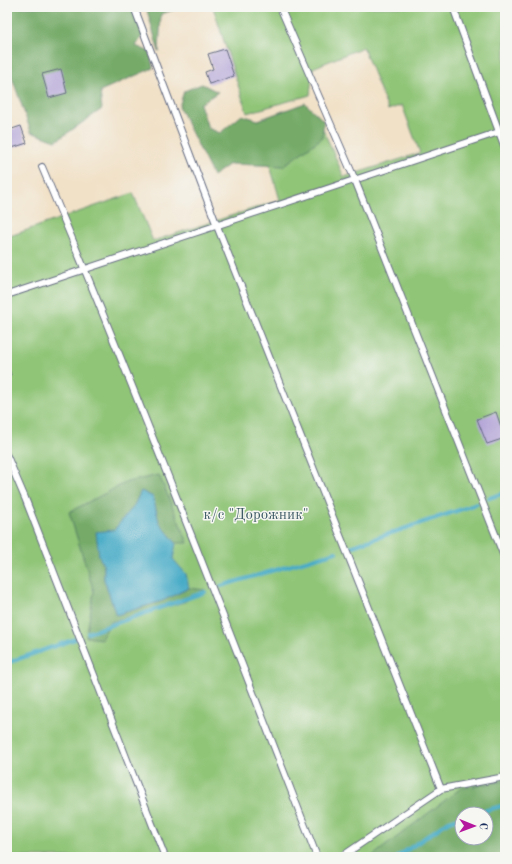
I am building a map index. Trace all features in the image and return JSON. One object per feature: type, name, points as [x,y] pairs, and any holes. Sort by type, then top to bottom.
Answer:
[{"type":"lane","points":[[134,7],[217,226],[440,789]]},
{"type":"lane","points":[[280,7],[355,180],[505,559]]},
{"type":"lane","points":[[453,7],[502,131],[505,148]]},
{"type":"lane","points":[[7,296],[502,131]]},
{"type":"lane","points":[[42,167],[213,589],[317,857]]},
{"type":"lane","points":[[7,456],[28,505],[165,857]]},
{"type":"lane","points":[[341,857],[440,789],[505,777]]},
{"type":"green space","points":[[7,7],[133,7],[143,35],[136,46],[150,52],[153,68],[100,91],[102,109],[56,141],[31,132],[7,63]]},
{"type":"green space","points":[[146,7],[183,7],[161,14],[159,52]]},
{"type":"green space","name":"к/с \"Дорожник\"","points":[[213,7],[505,7],[505,788],[470,806],[454,806],[454,814],[371,857],[7,857],[7,237],[133,193],[153,241],[280,200],[266,152],[323,129],[344,177],[420,153],[402,105],[388,110],[363,47],[313,68],[310,95],[247,113]]},
{"type":"green space","points":[[202,84],[218,92],[200,104],[208,128],[220,133],[242,115],[258,120],[305,103],[324,121],[322,138],[283,166],[230,164],[213,176],[179,107],[184,91]]},
{"type":"green space","points":[[159,475],[188,543],[176,543],[159,522],[153,497],[141,491],[134,506],[114,530],[99,556],[104,567],[104,579],[116,615],[162,601],[189,588],[205,590],[184,602],[111,622],[101,639],[86,637],[94,592],[69,512],[127,482]]},
{"type":"green space","points":[[505,781],[505,857],[371,857],[461,788]]},
{"type":"water","points":[[141,491],[153,497],[159,522],[176,543],[173,559],[186,574],[189,588],[162,601],[116,615],[104,579],[104,567],[99,556],[96,532],[114,530],[134,506]]},
{"type":"building","points":[[225,49],[234,76],[209,84],[205,72],[213,69],[208,54]]},
{"type":"building","points":[[61,69],[67,93],[49,98],[42,74]]},
{"type":"building","points":[[21,126],[27,143],[9,149],[7,135],[11,134],[9,130]]},
{"type":"building","points":[[7,363],[11,375],[7,376]]},
{"type":"building","points":[[496,412],[505,438],[487,444],[477,419]]},
{"type":"waterway","points":[[489,498],[505,493]]},
{"type":"waterway","points":[[350,547],[477,504]]},
{"type":"waterway","points":[[221,586],[336,552]]},
{"type":"waterway","points":[[88,633],[205,592]]},
{"type":"waterway","points":[[7,663],[75,639]]},
{"type":"waterway","points":[[494,808],[505,805]]},
{"type":"waterway","points":[[397,857],[449,821],[454,819]]}]
